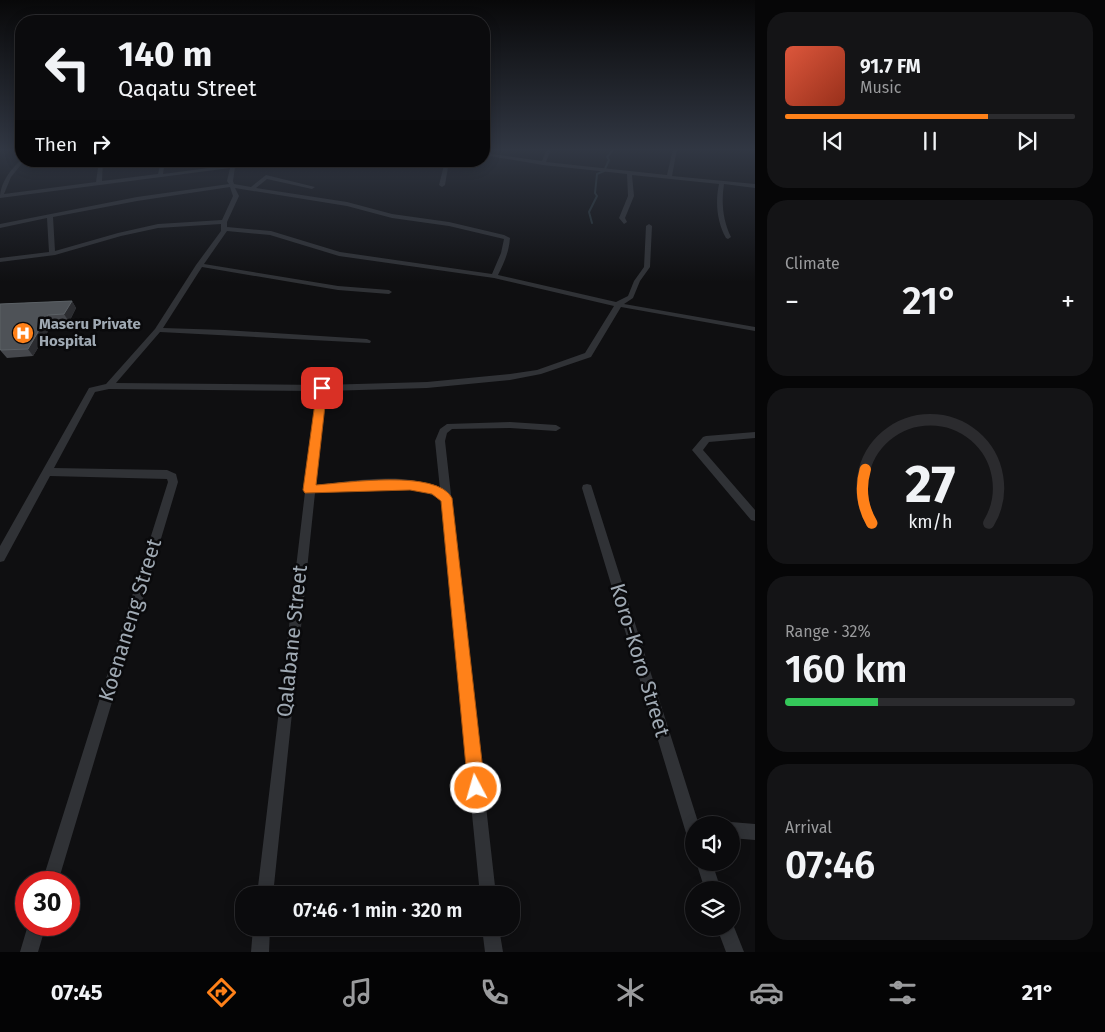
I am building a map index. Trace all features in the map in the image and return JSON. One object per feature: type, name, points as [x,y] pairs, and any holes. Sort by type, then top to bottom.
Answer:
[{"type":"street","points":[[0,196],[20,193]]},
{"type":"street","points":[[0,226],[137,199],[178,193]]},
{"type":"street","points":[[108,386],[158,330],[224,225],[236,196],[235,193]]},
{"type":"street","points":[[274,193],[347,204],[392,216],[450,224],[502,236],[507,238],[506,249],[494,276]]},
{"type":"street","points":[[624,222],[622,218],[631,193]]},
{"type":"street","points":[[720,193],[723,222],[728,237]]},
{"type":"street","points":[[50,216],[52,252]]},
{"type":"street","points":[[0,260],[52,252],[158,226],[224,225],[271,233],[339,254],[494,276],[619,304],[755,330]]},
{"type":"street","points":[[0,557],[92,390],[108,386],[322,388],[426,385],[510,378],[538,372],[588,355],[619,304],[631,297],[637,281],[647,266],[649,226]]},
{"type":"street","points":[[199,265],[338,288],[389,292]]},
{"type":"street","points":[[158,330],[225,332],[367,341]]},
{"type":"street","name":"Qalabane Street","points":[[266,886],[309,490],[322,388]]},
{"type":"street","points":[[487,886],[440,441],[443,431],[450,426],[556,428]]},
{"type":"street","points":[[755,435],[706,439],[697,450],[755,517]]},
{"type":"street","name":"Koenaneng Street","points":[[48,472],[167,474],[172,477],[173,482],[53,871]]},
{"type":"street","points":[[309,490],[378,485],[410,485],[436,490],[446,498]]},
{"type":"street","name":"Koro-Koro Street","points":[[587,488],[689,816]]},
{"type":"street","points":[[740,831],[755,832]]},
{"type":"street","points":[[29,952],[34,936]]},
{"type":"street","points":[[260,952],[261,936]]},
{"type":"street","points":[[492,936],[494,952]]},
{"type":"street","points":[[729,936],[735,952]]},
{"type":"building","name":"Maseru Private Hospital","points":[[72,301],[64,314],[48,315],[28,349],[0,349],[0,304]]},
{"type":"waterway","points":[[592,223],[589,212],[597,196],[595,193]]},
{"type":"place","name":"Maseru Private Hospital","points":[[23,333]]},
{"type":"route","points":[[322,388],[309,490],[378,485],[410,485],[436,490],[446,498],[476,788]]}]
